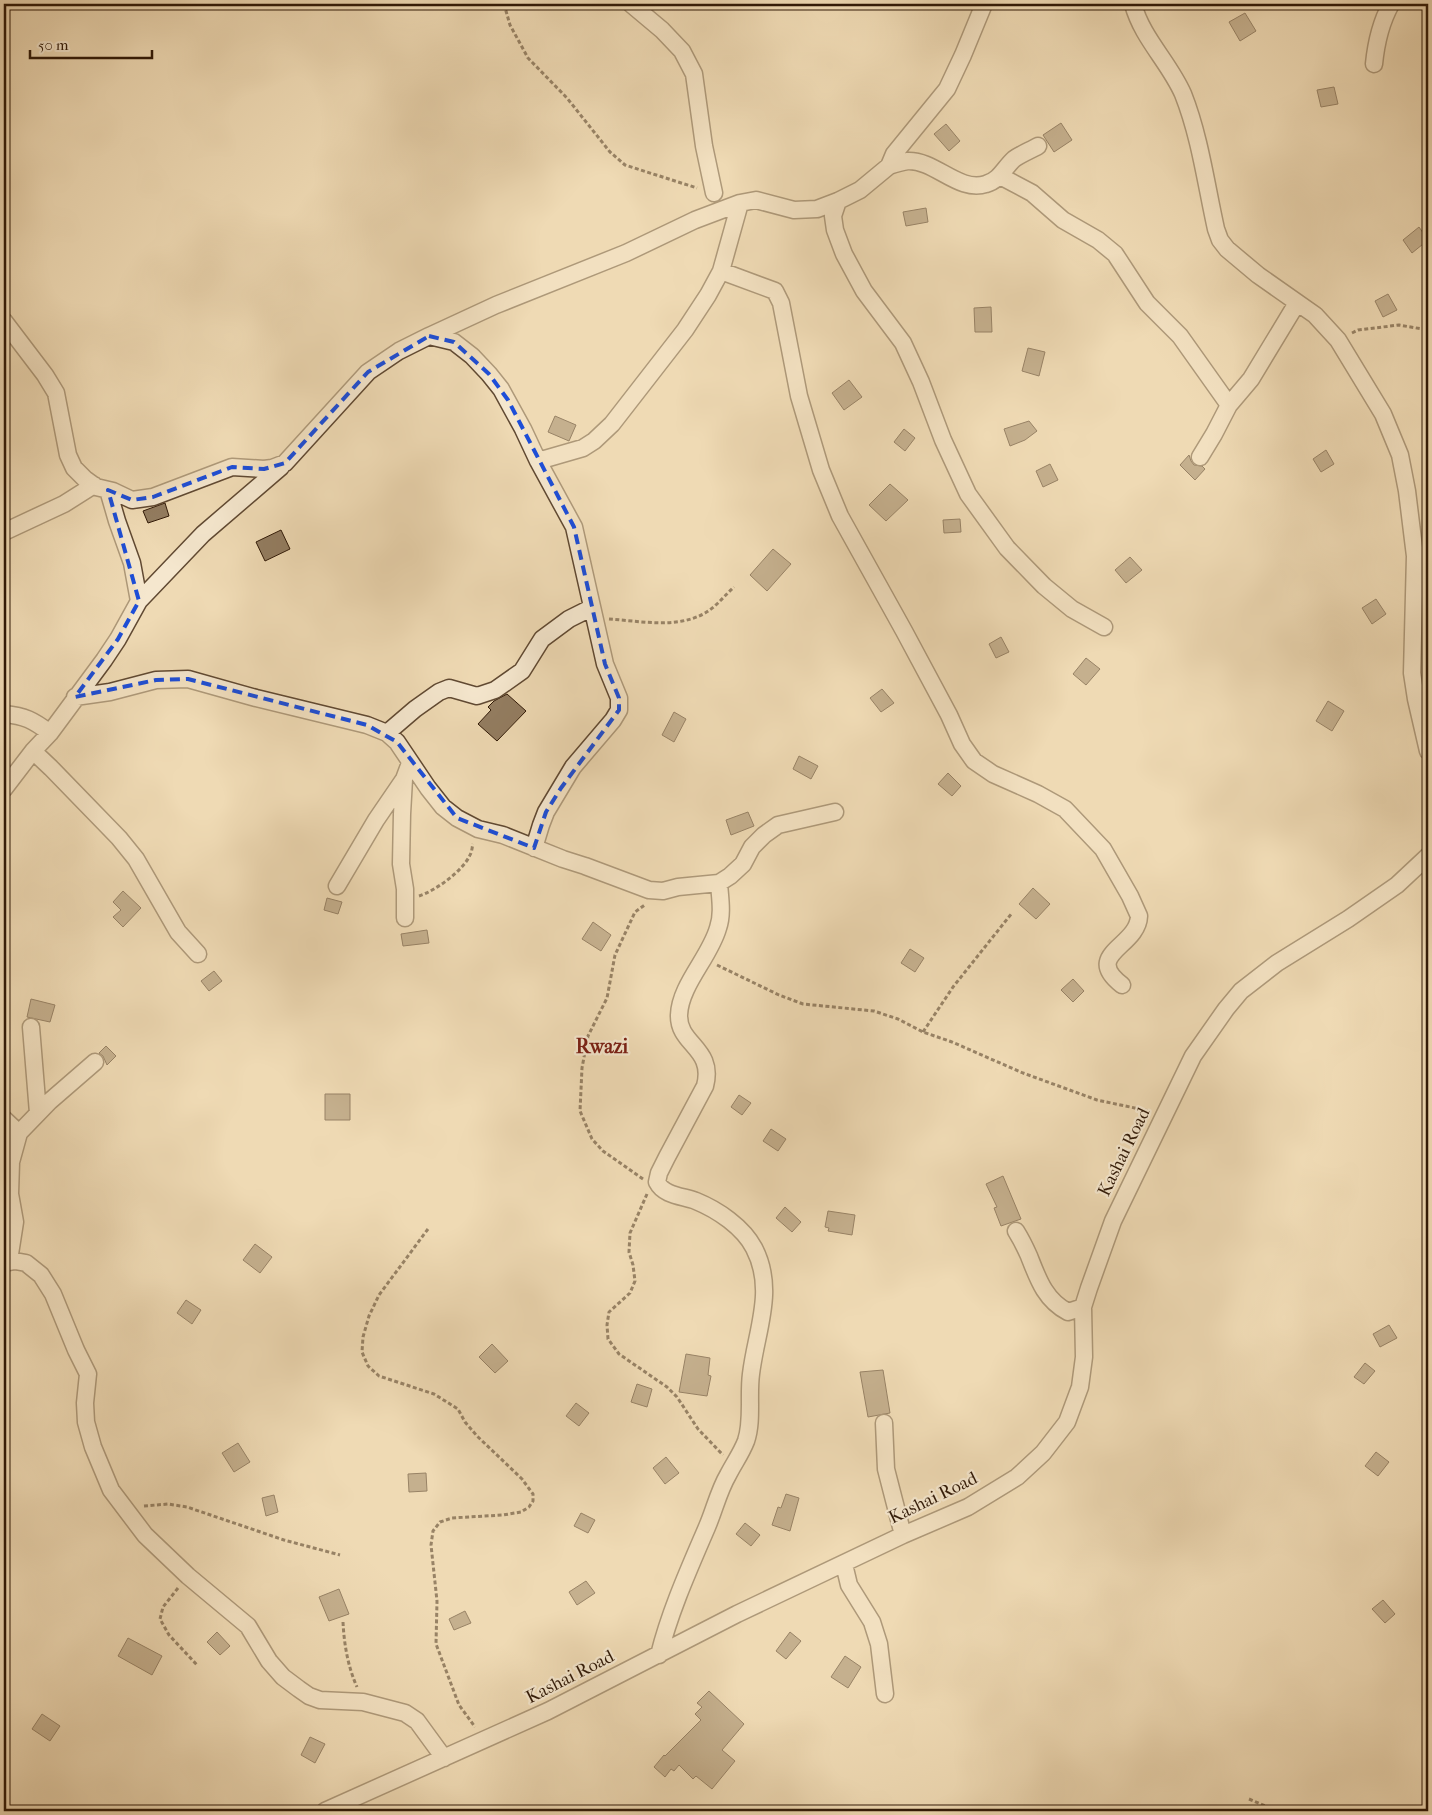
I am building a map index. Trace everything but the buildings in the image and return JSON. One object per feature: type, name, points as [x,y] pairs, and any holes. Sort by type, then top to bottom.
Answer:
[{"type":"street","points":[[631,4],[662,30],[682,51],[694,74],[704,146],[714,193]]},
{"type":"street","points":[[889,166],[894,154],[947,89],[984,4]]},
{"type":"street","points":[[1133,4],[1142,27],[1182,93],[1197,136],[1216,229],[1220,240],[1234,254],[1296,304],[1314,315],[1338,340],[1383,414],[1400,454],[1407,491],[1415,556],[1412,673],[1428,751]]},
{"type":"street","points":[[1374,64],[1376,47],[1391,4]]},
{"type":"street","points":[[4,789],[50,733],[118,639],[139,601],[203,534],[285,463],[368,372],[399,352],[496,305],[626,252],[695,220],[740,203],[756,200],[794,210],[816,209],[860,190],[889,166],[909,161],[922,164],[967,184],[985,185],[1000,176],[1016,158],[1038,146]]},
{"type":"street","points":[[1000,176],[1032,193],[1063,220],[1098,240],[1115,254],[1147,303],[1180,336],[1229,404]]},
{"type":"street","points":[[838,201],[833,216],[835,230],[844,254],[864,291],[903,343],[921,382],[943,440],[968,494],[1007,548],[1044,586],[1072,609],[1104,627]]},
{"type":"street","points":[[538,461],[582,448],[594,441],[612,424],[685,330],[708,295],[721,271],[740,203]]},
{"type":"street","points":[[721,271],[775,291],[788,332],[790,359],[799,396],[821,470],[840,516],[904,630],[949,715],[962,744],[974,762],[993,774],[1038,794],[1065,810],[1103,849],[1115,867],[1139,916],[1139,924],[1135,930],[1111,955],[1108,962],[1107,969],[1111,976],[1122,985]]},
{"type":"street","points":[[1200,457],[1229,404],[1251,379],[1296,304]]},
{"type":"street","points":[[4,322],[39,367],[56,393],[68,455],[74,468],[85,479],[132,500],[153,497],[232,467],[264,469],[285,463]]},
{"type":"street","points":[[429,336],[454,342],[472,356],[489,374],[508,400],[538,461],[574,527],[605,664],[619,698],[618,710],[613,720],[560,788],[544,818],[534,848]]},
{"type":"street","points":[[4,532],[101,487]]},
{"type":"street","points":[[101,487],[132,563],[139,601]]},
{"type":"street","points":[[387,734],[415,709],[439,692],[449,688],[477,696],[502,686],[522,671],[542,639],[569,619],[592,613]]},
{"type":"street","points":[[75,697],[110,692],[156,680],[188,679],[367,725],[387,734],[397,742],[410,763],[443,807],[457,818],[478,829],[503,835],[649,890],[663,891],[678,887],[719,883],[743,864],[752,847],[778,824],[835,812]]},
{"type":"street","points":[[4,714],[21,716],[34,721],[50,733]]},
{"type":"street","points":[[33,752],[120,838],[136,859],[178,932],[198,954]]},
{"type":"street","points":[[337,886],[381,812],[404,779],[410,763]]},
{"type":"street","points":[[404,779],[401,864],[405,889],[405,918]]},
{"type":"street","name":"Kashai Road","points":[[326,1811],[548,1711],[737,1614],[903,1535],[968,1507],[1016,1477],[1043,1454],[1067,1422],[1080,1387],[1084,1357],[1083,1307],[1113,1221],[1193,1056],[1241,991],[1277,963],[1348,919],[1397,885],[1428,856]]},
{"type":"street","points":[[659,1655],[669,1619],[728,1475],[747,1439],[750,1374],[765,1300],[763,1270],[754,1247],[743,1234],[713,1209],[664,1190],[656,1185],[659,1173],[705,1086],[708,1074],[706,1063],[686,1037],[679,1024],[679,1013],[686,991],[719,928],[721,909],[719,883]]},
{"type":"street","points":[[31,1027],[38,1113]]},
{"type":"street","points":[[95,1062],[38,1113],[19,1133],[11,1162],[10,1194],[16,1222],[8,1256],[26,1263],[41,1275],[53,1294],[88,1374],[85,1403],[86,1422],[93,1447],[111,1490],[145,1535],[188,1576],[248,1626],[269,1661],[283,1677],[309,1696],[320,1700],[363,1702],[405,1713],[417,1721],[444,1758]]},
{"type":"street","points":[[4,1119],[19,1133]]},
{"type":"street","points":[[1016,1231],[1028,1254],[1037,1279],[1051,1300],[1068,1312],[1083,1307]]},
{"type":"street","points":[[884,1423],[886,1469],[903,1535]]},
{"type":"street","points":[[844,1564],[849,1584],[872,1622],[877,1637],[885,1694]]},
{"type":"path","points":[[504,4],[510,25],[528,58],[567,98],[610,152],[625,165],[634,169],[714,193]]},
{"type":"path","points":[[1338,340],[1358,330],[1399,325],[1428,330]]},
{"type":"path","points":[[592,613],[649,622],[690,620],[707,612],[734,587]]},
{"type":"path","points":[[404,898],[424,894],[447,880],[470,856],[478,829]]},
{"type":"path","points":[[663,891],[635,912],[615,955],[607,998],[588,1036],[584,1053],[580,1111],[592,1139],[603,1151],[644,1180],[656,1185],[630,1233],[629,1252],[635,1281],[630,1293],[609,1312],[607,1325],[608,1339],[619,1354],[667,1387],[677,1397],[698,1429],[734,1465]]},
{"type":"path","points":[[924,1032],[953,987],[1012,913]]},
{"type":"path","points":[[705,957],[723,969],[803,1004],[874,1011],[898,1019],[924,1032],[1023,1073],[1097,1100],[1164,1114]]},
{"type":"path","points":[[428,1229],[380,1295],[369,1316],[363,1337],[362,1352],[368,1366],[379,1376],[434,1394],[458,1409],[465,1422],[477,1436],[522,1479],[533,1494],[534,1500],[529,1508],[521,1512],[452,1518],[440,1522],[432,1538],[437,1601],[436,1644],[459,1704],[484,1739]]},
{"type":"path","points":[[126,1509],[168,1504],[187,1507],[284,1540],[340,1555]]},
{"type":"path","points":[[188,1576],[163,1608],[160,1619],[169,1635],[197,1665]]},
{"type":"path","points":[[343,1622],[351,1673],[363,1702]]},
{"type":"path","points":[[1249,1799],[1277,1811]]},
{"type":"highlighted area","points":[[429,336],[454,342],[489,374],[508,400],[574,527],[605,664],[619,698],[619,710],[561,788],[546,812],[534,848],[457,818],[397,742],[367,725],[188,679],[156,680],[75,697],[118,639],[139,601],[108,490],[132,500],[153,497],[232,467],[264,469],[285,463],[368,372]]},
{"type":"district","name":"Rwazi","points":[[602,1046]]}]
